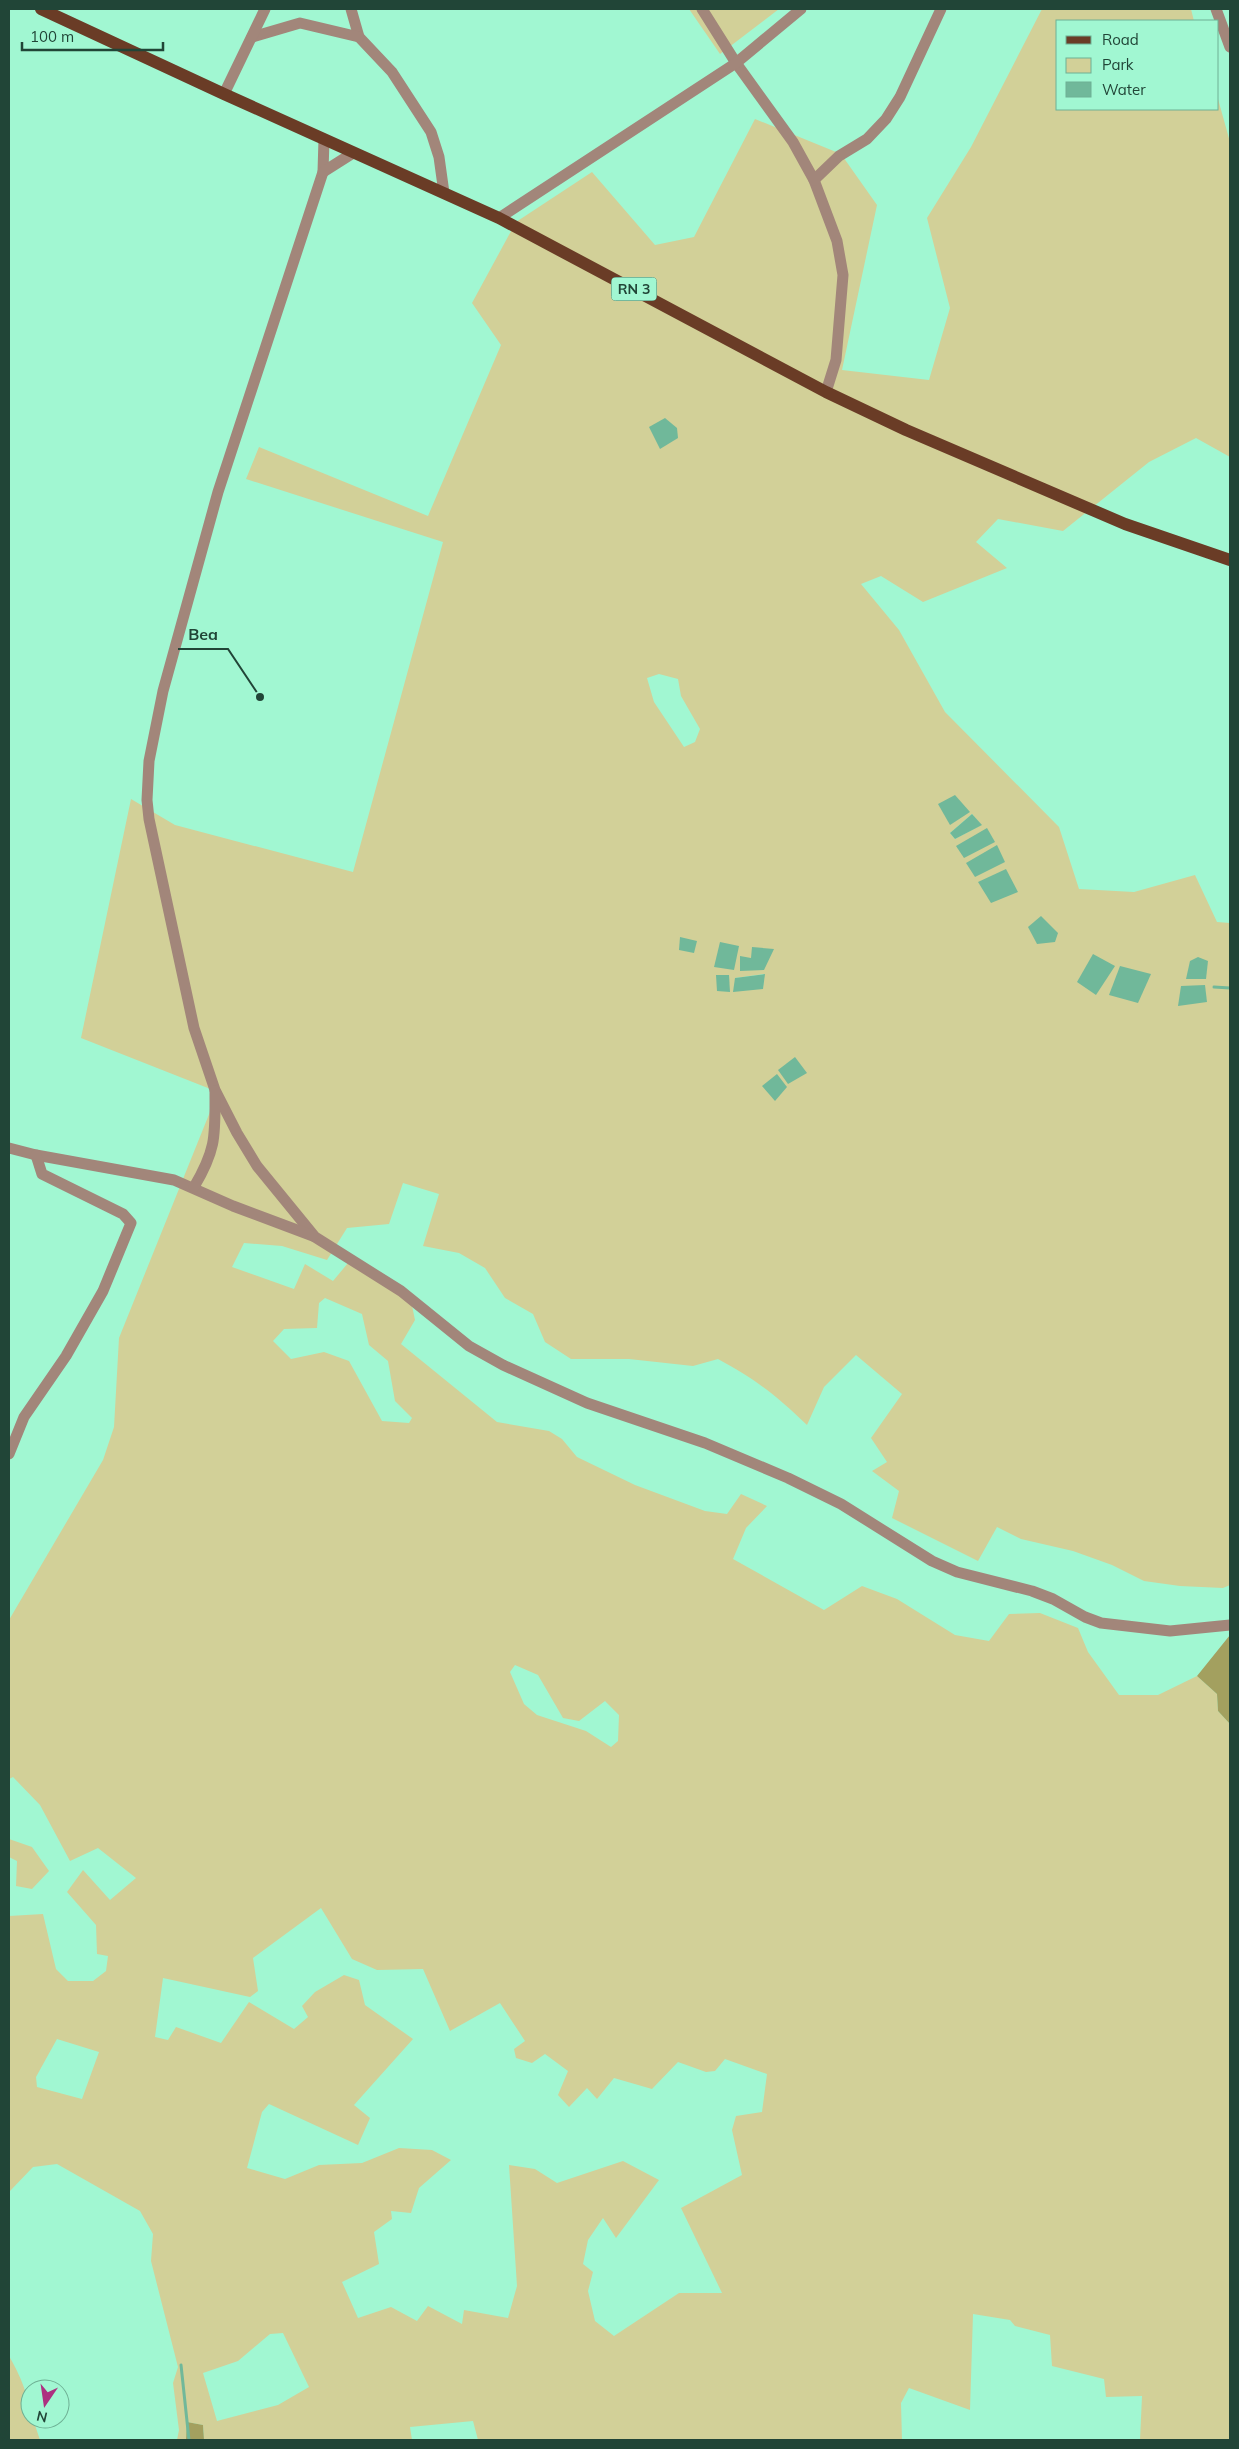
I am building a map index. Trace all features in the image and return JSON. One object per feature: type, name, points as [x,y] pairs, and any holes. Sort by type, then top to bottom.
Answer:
[{"type":"main road","name":"RN 3","points":[[42,9],[324,140],[499,218],[826,392],[906,430],[1053,495],[1125,524],[1230,560]]},
{"type":"street","points":[[224,94],[265,9]]},
{"type":"street","points":[[351,9],[359,36],[392,72],[431,132],[440,157],[444,193]]},
{"type":"street","points":[[702,9],[736,63],[793,142],[814,180],[837,241],[843,275],[836,360],[826,392]]},
{"type":"street","points":[[499,218],[736,63],[801,9]]},
{"type":"street","points":[[814,180],[839,156],[867,139],[886,119],[900,97],[941,9]]},
{"type":"street","points":[[1216,9],[1230,47]]},
{"type":"street","points":[[252,36],[300,24],[359,36]]},
{"type":"street","points":[[315,1237],[257,1166],[237,1134],[215,1090],[194,1028],[159,875],[147,800],[149,761],[163,691],[218,492],[323,172],[324,140]]},
{"type":"street","points":[[323,172],[353,152]]},
{"type":"street","points":[[194,1187],[206,1168],[213,1146],[215,1090]]},
{"type":"street","points":[[9,1148],[36,1155],[174,1180],[194,1187],[233,1206],[315,1237],[401,1291],[469,1346],[503,1365],[587,1403],[706,1443],[788,1478],[841,1504],[932,1561],[957,1572],[1046,1596],[1085,1618],[1101,1623],[1170,1631],[1230,1625]]},
{"type":"street","points":[[9,1454],[24,1417],[66,1356],[103,1291],[132,1223],[123,1214],[42,1174],[36,1155]]},
{"type":"green space","points":[[689,9],[779,9],[720,54]]},
{"type":"green space","points":[[1042,9],[1191,9],[1194,20],[1056,20],[1056,110],[1219,110],[1219,103],[1230,142],[1230,457],[1196,438],[1149,462],[1063,531],[998,519],[976,542],[1007,568],[923,602],[881,576],[861,584],[899,630],[945,712],[1059,827],[1079,889],[1134,892],[1195,875],[1217,922],[1230,923],[1230,1585],[1223,1588],[1180,1586],[1144,1581],[1112,1565],[1073,1551],[1021,1539],[997,1527],[978,1561],[892,1518],[899,1491],[872,1471],[887,1462],[871,1438],[902,1394],[856,1355],[824,1387],[807,1425],[765,1388],[718,1359],[693,1366],[629,1359],[571,1359],[545,1342],[533,1314],[505,1298],[485,1268],[459,1253],[423,1246],[439,1194],[403,1183],[389,1224],[347,1228],[327,1260],[282,1246],[244,1243],[232,1267],[294,1289],[305,1264],[333,1281],[348,1263],[411,1301],[415,1320],[401,1344],[497,1422],[549,1431],[562,1439],[577,1457],[635,1485],[705,1511],[727,1514],[741,1494],[767,1506],[746,1528],[733,1559],[824,1610],[862,1586],[897,1599],[955,1635],[989,1641],[1009,1614],[1040,1613],[1078,1628],[1088,1652],[1119,1695],[1158,1695],[1197,1676],[1217,1694],[1218,1711],[1230,1724],[1230,2440],[1140,2440],[1142,2396],[1106,2397],[1104,2379],[1052,2366],[1050,2335],[1015,2326],[1010,2320],[973,2314],[970,2410],[909,2388],[901,2403],[902,2440],[478,2440],[473,2421],[410,2427],[412,2440],[204,2440],[203,2425],[187,2422],[186,2440],[177,2440],[179,2430],[173,2383],[178,2367],[151,2261],[153,2234],[140,2211],[57,2164],[33,2167],[10,2191],[9,2196],[9,1916],[43,1914],[56,1969],[68,1981],[93,1981],[106,1971],[108,1956],[97,1954],[96,1925],[67,1892],[83,1870],[110,1900],[136,1878],[98,1848],[70,1861],[40,1805],[13,1777],[9,1779],[9,1620],[103,1460],[114,1427],[119,1338],[218,1092],[81,1038],[131,799],[175,825],[353,872],[443,542],[246,479],[259,447],[428,516],[501,345],[472,303],[516,222],[592,172],[655,245],[694,237],[755,119],[841,154],[877,205],[842,370],[929,380],[950,308],[927,218],[971,147]],"holes":[[[659,674],[678,679],[681,696],[700,729],[695,742],[684,747],[654,702],[647,678]],[[972,814],[981,825],[955,839],[950,833]],[[764,974],[763,988],[735,978]],[[325,1298],[362,1314],[369,1345],[388,1361],[395,1401],[412,1418],[409,1423],[382,1421],[349,1361],[324,1352],[291,1359],[273,1341],[284,1329],[317,1328],[319,1303]],[[515,1665],[538,1675],[563,1718],[579,1721],[605,1701],[619,1715],[618,1741],[611,1747],[586,1731],[537,1715],[524,1704],[510,1672]],[[321,1908],[352,1959],[377,1970],[423,1969],[450,2031],[500,2003],[525,2041],[514,2049],[516,2058],[532,2063],[545,2054],[568,2071],[558,2095],[569,2107],[587,2088],[597,2099],[614,2078],[652,2089],[678,2062],[706,2072],[715,2071],[725,2059],[767,2074],[762,2112],[736,2116],[732,2130],[742,2175],[681,2208],[722,2293],[679,2293],[614,2336],[595,2321],[588,2291],[593,2272],[583,2264],[588,2240],[603,2218],[616,2238],[659,2180],[623,2161],[557,2183],[535,2169],[509,2165],[517,2286],[508,2318],[464,2310],[462,2324],[428,2306],[417,2321],[391,2307],[358,2318],[342,2282],[379,2264],[374,2232],[392,2219],[391,2211],[411,2213],[419,2188],[451,2160],[432,2150],[399,2148],[362,2163],[319,2165],[285,2179],[247,2168],[262,2112],[269,2104],[358,2145],[370,2118],[354,2105],[413,2039],[365,2005],[359,1980],[344,1975],[315,1992],[302,2006],[308,2017],[294,2029],[249,2002],[221,2043],[176,2027],[168,2040],[155,2037],[163,1978],[250,1997],[258,1991],[253,1958]],[[57,2039],[99,2052],[82,2099],[37,2087],[36,2077]],[[283,2333],[309,2387],[278,2405],[217,2421],[203,2373],[238,2361],[270,2334]]]},
{"type":"green space","points":[[9,1839],[32,1847],[49,1871],[32,1889],[16,1886],[17,1861],[9,1857]]},
{"type":"green space","points":[[9,2356],[21,2379],[20,2429],[36,2429],[40,2440],[9,2440]]},
{"type":"shaded area","points":[[1230,1635],[1230,1724],[1218,1711],[1217,1694],[1197,1676]]},
{"type":"shaded area","points":[[187,2422],[203,2425],[204,2440],[186,2440]]},
{"type":"water","points":[[665,418],[677,428],[678,438],[660,449],[649,427]]},
{"type":"water","points":[[955,795],[970,812],[950,825],[938,804]]},
{"type":"water","points":[[972,814],[982,825],[955,839],[950,833]]},
{"type":"water","points":[[987,828],[995,842],[964,858],[956,846]]},
{"type":"water","points":[[997,845],[1005,862],[975,877],[966,863]]},
{"type":"water","points":[[1006,869],[1018,892],[991,903],[978,882]]},
{"type":"water","points":[[1041,916],[1058,933],[1055,942],[1037,944],[1028,927]]},
{"type":"water","points":[[680,937],[697,941],[694,953],[679,950]]},
{"type":"water","points":[[720,942],[739,946],[734,970],[714,967]]},
{"type":"water","points":[[752,947],[774,949],[764,970],[740,971],[740,956],[751,958]]},
{"type":"water","points":[[1093,954],[1115,966],[1096,995],[1077,982]]},
{"type":"water","points":[[1198,957],[1208,961],[1206,979],[1186,979],[1190,961]]},
{"type":"water","points":[[1120,966],[1151,974],[1138,1003],[1109,995]]},
{"type":"water","points":[[765,974],[763,989],[733,992],[735,978]]},
{"type":"water","points":[[716,975],[729,975],[730,992],[717,991]]},
{"type":"water","points":[[1205,985],[1207,1002],[1178,1006],[1181,986]]},
{"type":"water","points":[[795,1057],[807,1073],[788,1084],[778,1070]]},
{"type":"water","points":[[777,1074],[787,1087],[775,1101],[762,1086]]},
{"type":"waterway","points":[[1214,987],[1230,988]]},
{"type":"waterway","points":[[181,2365],[189,2440]]},
{"type":"place","name":"Bea","points":[[260,697]]}]
